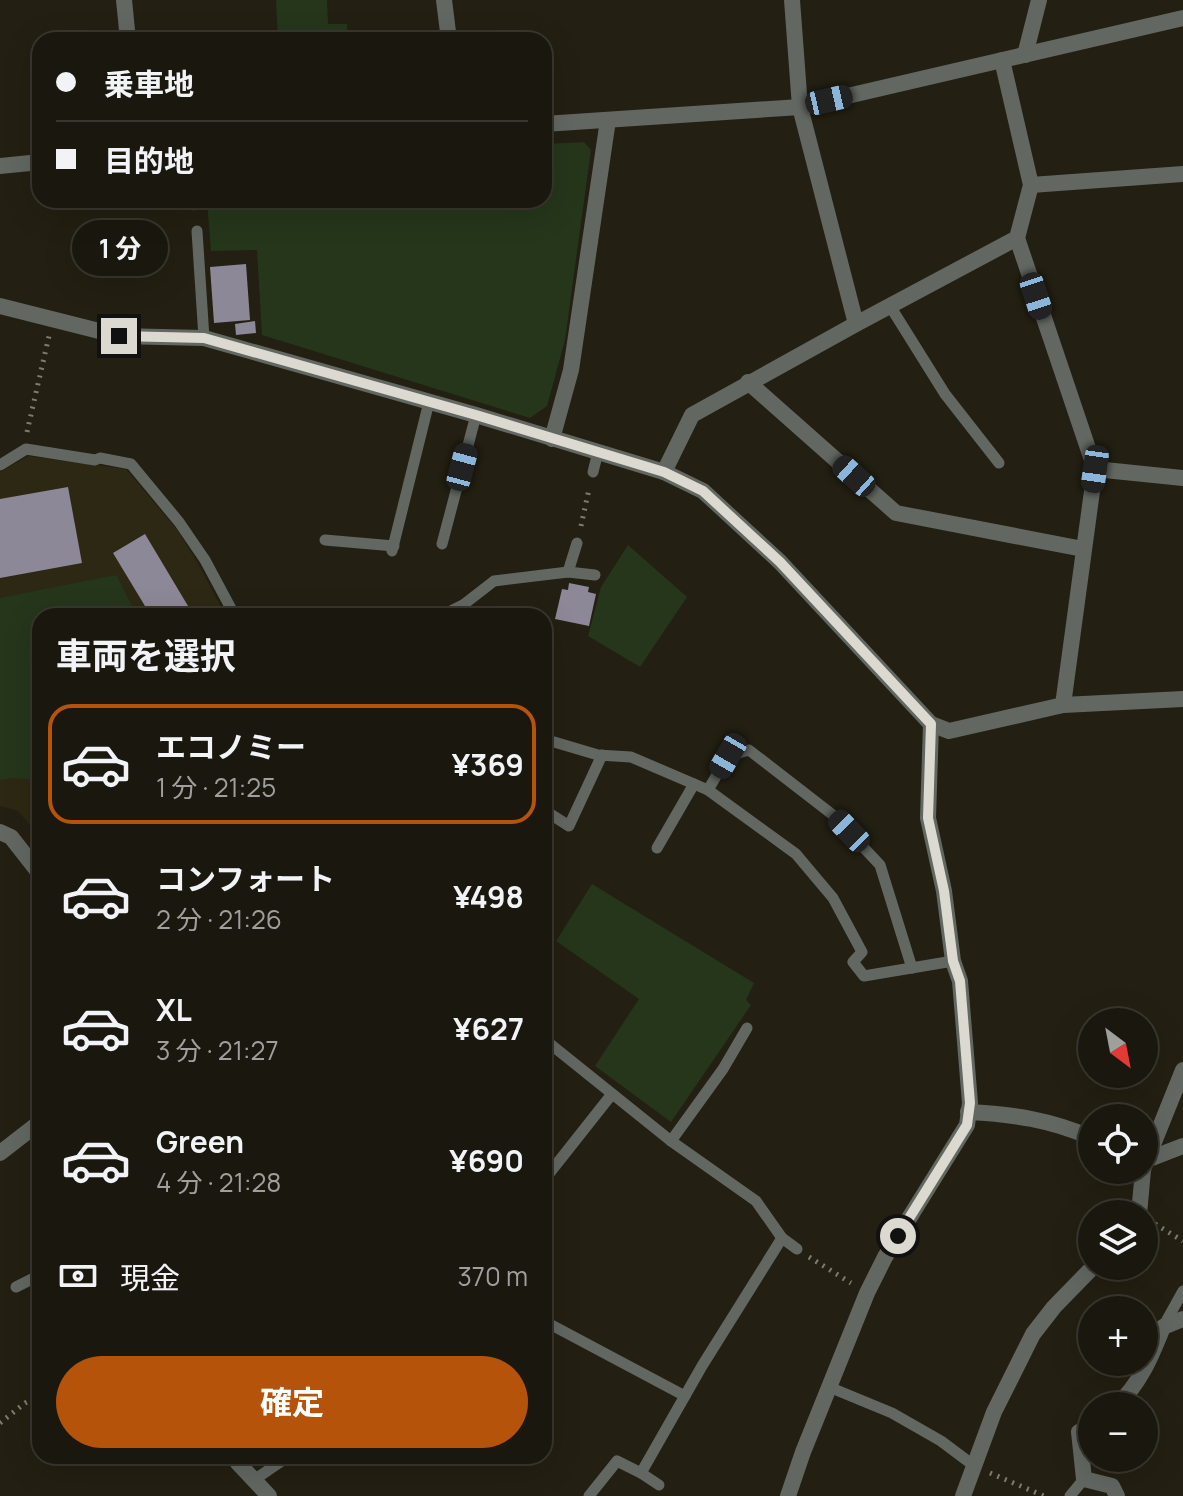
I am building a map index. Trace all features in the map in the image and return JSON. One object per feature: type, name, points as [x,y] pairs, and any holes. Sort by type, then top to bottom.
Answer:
[{"type":"street","points":[[124,0],[127,32]]},
{"type":"street","points":[[444,0],[448,32]]},
{"type":"street","points":[[792,0],[800,107],[856,324]]},
{"type":"street","points":[[1025,55],[1039,0]]},
{"type":"street","points":[[552,124],[800,107],[1183,18]]},
{"type":"street","points":[[1002,60],[1031,185],[1017,238],[1095,469],[1063,705]]},
{"type":"street","points":[[552,439],[571,370],[608,120]]},
{"type":"street","points":[[0,166],[32,163]]},
{"type":"street","points":[[1031,185],[1183,174]]},
{"type":"street","points":[[664,472],[692,415],[1017,238]]},
{"type":"street","points":[[0,306],[119,336],[204,338],[664,472],[703,491],[780,562],[931,724],[949,731],[1063,705],[1183,699]]},
{"type":"street","points":[[748,382],[896,513],[1083,549]]},
{"type":"street","points":[[1095,469],[1183,478]]},
{"type":"street","points":[[788,1496],[863,1291],[967,1125],[970,1103],[960,981],[953,961],[944,891],[928,818],[931,724]]},
{"type":"street","points":[[0,832],[11,837],[32,864]]},
{"type":"street","points":[[1158,1131],[1183,1070]]},
{"type":"street","points":[[968,1112],[1009,1114],[1066,1126],[1078,1132]]},
{"type":"street","points":[[0,1153],[32,1128]]},
{"type":"street","points":[[1158,1158],[1183,1146]]},
{"type":"street","points":[[963,1496],[994,1412],[1033,1334],[1080,1280]]},
{"type":"street","points":[[1129,1392],[1150,1359],[1163,1327],[1183,1319]]},
{"type":"street","points":[[239,1464],[269,1496]]},
{"type":"street","points":[[1083,1472],[1084,1479],[1112,1486],[1117,1496]]},
{"type":"lane","points":[[197,231],[204,338]]},
{"type":"lane","points":[[890,306],[945,394],[999,463]]},
{"type":"lane","points":[[325,540],[393,548],[429,402]]},
{"type":"lane","points":[[442,544],[476,415]]},
{"type":"lane","points":[[0,465],[26,449],[131,464],[179,522],[205,560],[231,608]]},
{"type":"lane","points":[[593,472],[598,452]]},
{"type":"lane","points":[[568,572],[577,543]]},
{"type":"lane","points":[[457,608],[494,581],[568,572],[595,575]]},
{"type":"lane","points":[[552,741],[602,755],[631,757],[708,790],[796,854],[833,898],[862,952],[853,962],[864,976],[953,961]]},
{"type":"lane","points":[[708,790],[728,756],[749,750],[833,815],[880,865],[912,968]]},
{"type":"lane","points":[[552,815],[569,826],[602,755]]},
{"type":"lane","points":[[657,848],[694,784]]},
{"type":"lane","points":[[671,1141],[723,1069],[747,1028]]},
{"type":"lane","points":[[552,1045],[671,1141],[756,1201],[782,1238],[797,1249]]},
{"type":"lane","points":[[552,1170],[612,1094]]},
{"type":"lane","points":[[641,1473],[782,1238]]},
{"type":"lane","points":[[16,1287],[32,1279]]},
{"type":"lane","points":[[1163,1327],[1183,1291]]},
{"type":"lane","points":[[552,1325],[685,1396]]},
{"type":"lane","points":[[829,1387],[892,1413],[941,1441],[973,1465]]},
{"type":"lane","points":[[589,1496],[617,1461],[659,1485]]},
{"type":"lane","points":[[254,1480],[277,1464]]},
{"type":"lane","points":[[1070,1496],[1084,1479]]},
{"type":"path","points":[[26,449],[27,430],[53,320]]},
{"type":"path","points":[[577,543],[593,472]]},
{"type":"path","points":[[1158,1226],[1183,1241]]},
{"type":"path","points":[[797,1249],[863,1291]]},
{"type":"path","points":[[0,1423],[32,1400]]},
{"type":"path","points":[[973,1465],[1044,1496]]},
{"type":"shaded area","points":[[28,456],[126,469],[178,531],[222,608],[32,608],[32,827],[18,811],[0,806],[0,472]]},
{"type":"green space","points":[[276,0],[327,0],[328,24],[347,24],[348,32],[278,32]]},
{"type":"green space","points":[[584,142],[591,150],[565,340],[547,406],[530,418],[262,335],[257,250],[211,251],[208,208],[552,208],[552,144]]},
{"type":"green space","points":[[628,545],[687,597],[640,667],[588,636],[601,587]]},
{"type":"green space","points":[[116,575],[133,608],[32,608],[32,779],[0,780],[0,598]]},
{"type":"green space","points":[[592,884],[754,983],[746,1000],[751,1005],[671,1122],[595,1066],[639,999],[556,941]]},
{"type":"building","points":[[246,264],[250,320],[214,323],[210,267]]},
{"type":"building","points":[[255,321],[256,333],[236,335],[235,324]]},
{"type":"building","points":[[68,487],[82,563],[0,578],[0,499]]},
{"type":"building","points":[[145,534],[189,608],[146,608],[113,553]]},
{"type":"building","points":[[569,583],[589,587],[588,592],[596,594],[589,626],[555,619],[562,589],[568,590]]},
{"type":"route","points":[[119,336],[204,338],[664,472],[703,491],[780,562],[931,724],[928,818],[944,891],[953,961],[960,981],[970,1103],[967,1125],[898,1236]]}]
